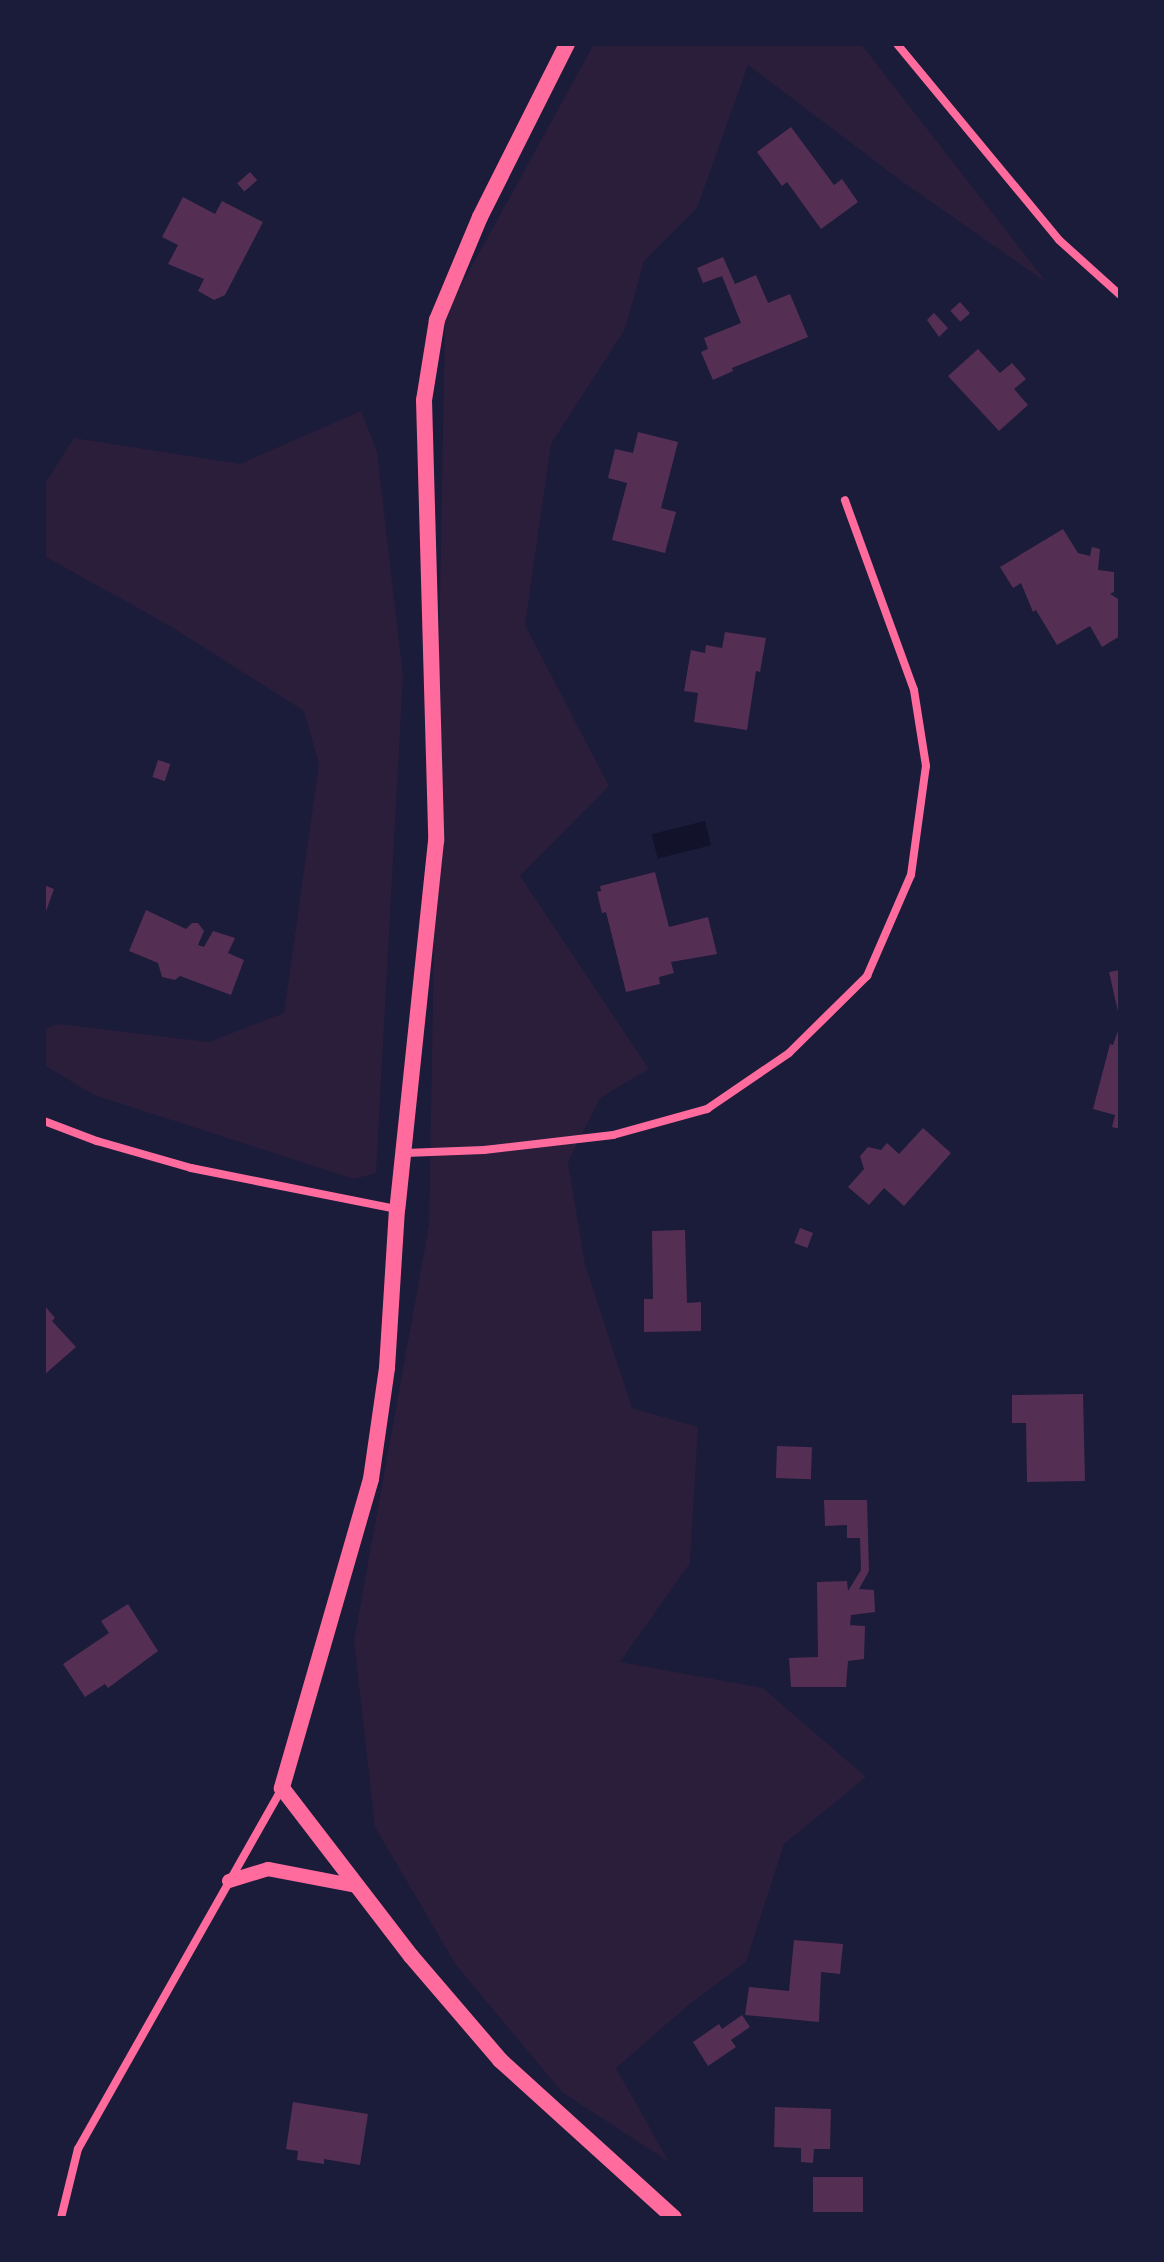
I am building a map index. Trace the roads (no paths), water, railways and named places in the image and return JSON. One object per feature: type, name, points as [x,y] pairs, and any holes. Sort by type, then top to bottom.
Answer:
[{"type":"main road","points":[[567,44],[480,217],[437,320],[424,400],[436,841],[397,1209],[387,1368],[371,1479],[282,1788],[411,1956],[500,2060],[674,2218]]},
{"type":"street","points":[[897,44],[1059,240],[1120,295]]},
{"type":"street","points":[[405,1153],[484,1150],[613,1135],[707,1109],[789,1053],[867,976],[911,875],[926,766],[914,690],[845,500]]},
{"type":"street","points":[[44,1121],[97,1141],[191,1168],[397,1209]]},
{"type":"street","points":[[61,2218],[78,2149],[282,1788]]},
{"type":"street","points":[[229,1881],[268,1869],[357,1886]]}]
